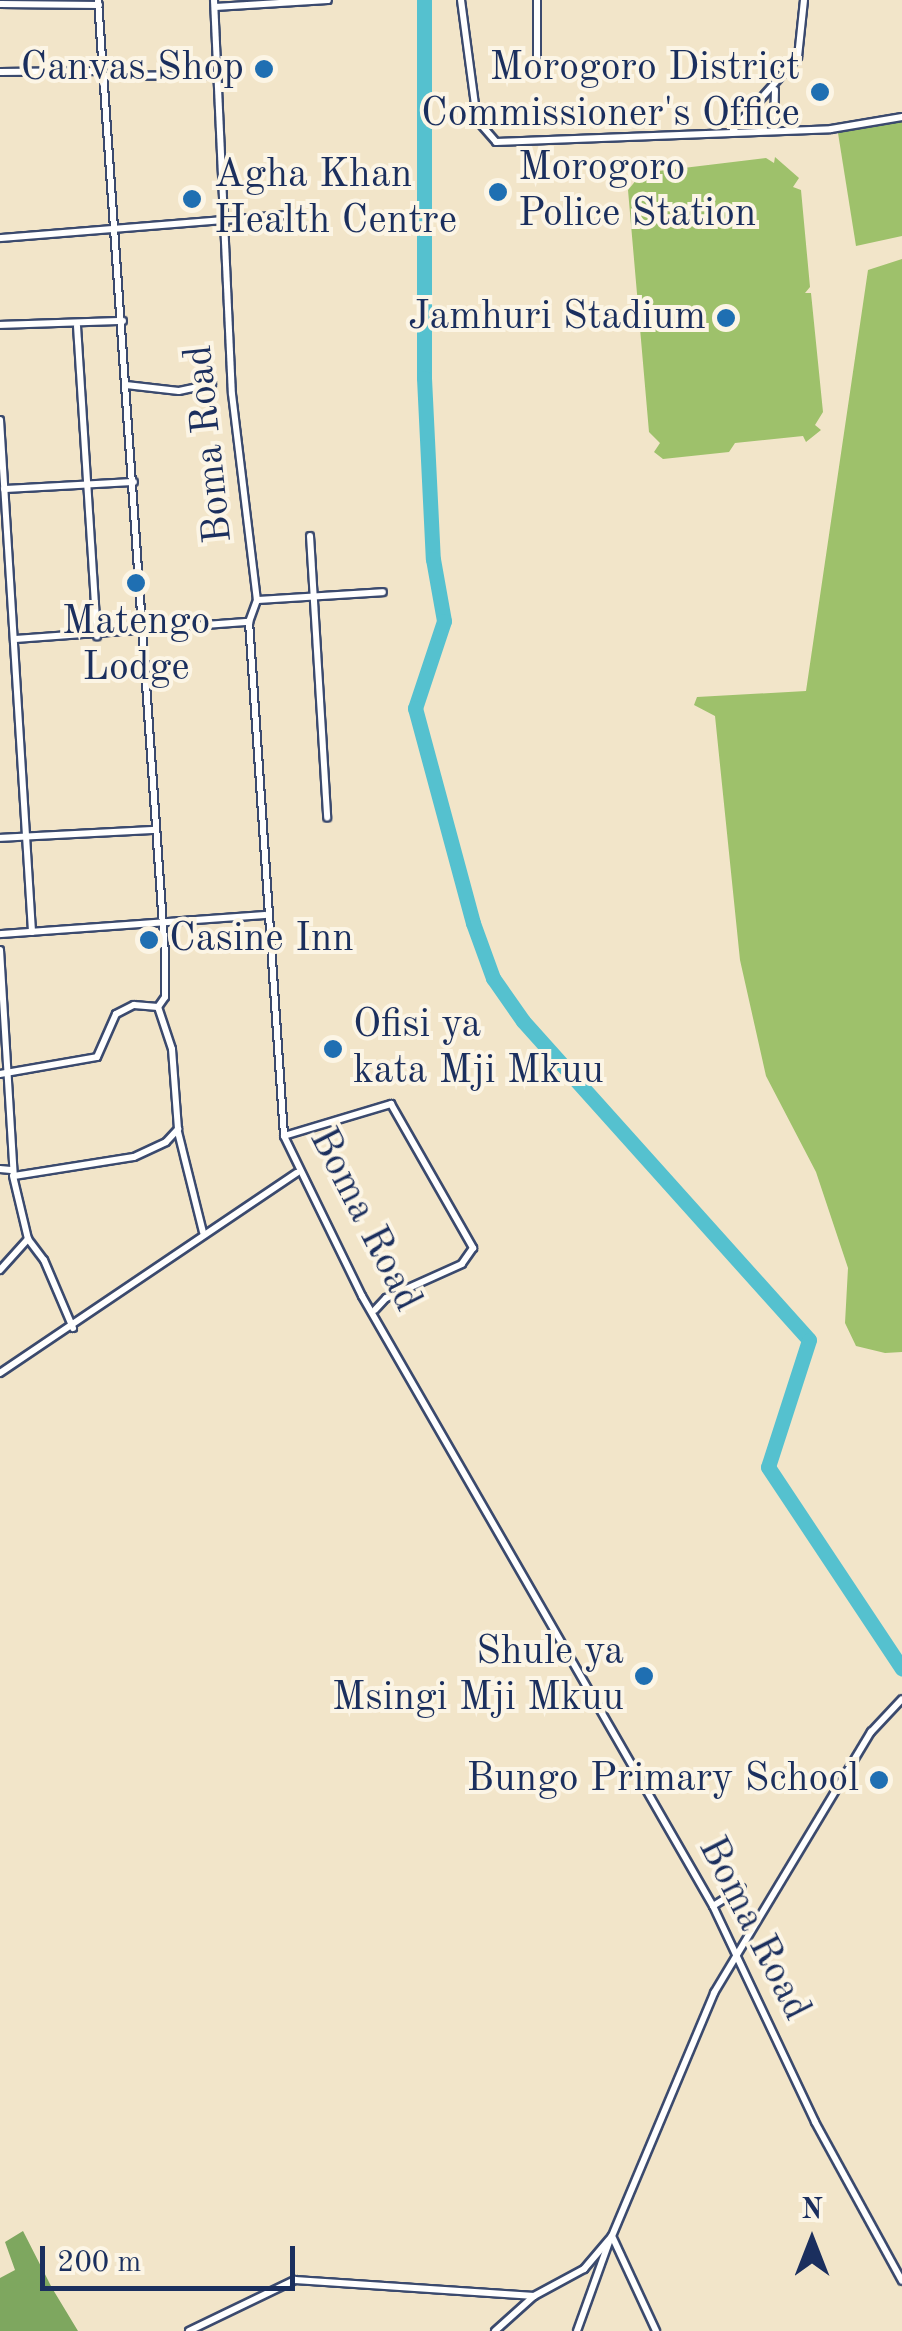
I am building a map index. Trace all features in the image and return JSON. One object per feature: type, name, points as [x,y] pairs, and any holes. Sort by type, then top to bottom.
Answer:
[{"type":"street","points":[[215,4],[328,0]]},
{"type":"street","points":[[462,0],[477,120],[496,142],[732,130],[840,129],[902,116]]},
{"type":"street","points":[[537,0],[537,61]]},
{"type":"street","points":[[732,130],[776,89],[800,52],[804,0]]},
{"type":"street","points":[[0,4],[98,2],[146,629],[165,996],[158,1006]]},
{"type":"street","name":"Boma Road","points":[[215,4],[232,394],[257,600],[249,622],[284,1136],[297,1173],[712,1906],[814,2122],[902,2281]]},
{"type":"street","points":[[0,72],[218,75]]},
{"type":"street","points":[[774,130],[776,89]]},
{"type":"street","points":[[0,238],[298,214]]},
{"type":"street","points":[[0,325],[76,326],[123,321]]},
{"type":"street","points":[[76,326],[97,636]]},
{"type":"street","points":[[126,385],[179,391],[212,384]]},
{"type":"street","points":[[0,420],[32,932]]},
{"type":"street","points":[[4,489],[85,482],[86,487]]},
{"type":"street","points":[[86,487],[134,482]]},
{"type":"street","points":[[310,536],[327,818]]},
{"type":"street","points":[[257,600],[383,592]]},
{"type":"street","points":[[15,638],[97,636],[249,622]]},
{"type":"street","points":[[0,838],[154,830]]},
{"type":"street","points":[[0,934],[266,914]]},
{"type":"street","points":[[0,950],[3,1074],[13,1173],[28,1239],[44,1260],[73,1328]]},
{"type":"street","points":[[3,1074],[97,1057],[116,1014],[134,1005],[158,1006]]},
{"type":"street","points":[[158,1006],[172,1049],[182,1156],[203,1232]]},
{"type":"street","points":[[284,1136],[392,1104],[473,1248],[462,1264],[386,1298],[375,1310]]},
{"type":"street","points":[[0,1169],[13,1173],[90,1167],[158,1147],[178,1128]]},
{"type":"street","points":[[158,1147],[182,1156]]},
{"type":"street","points":[[0,1374],[73,1328],[203,1232],[297,1173]]},
{"type":"street","points":[[0,1270],[28,1239]]},
{"type":"street","points":[[577,2331],[612,2236],[714,1993],[878,1722],[902,1699]]},
{"type":"street","points":[[712,1906],[742,1888]]},
{"type":"street","points":[[495,2331],[534,2296],[584,2269],[612,2236]]},
{"type":"street","points":[[612,2236],[656,2331]]},
{"type":"street","points":[[189,2331],[265,2289],[295,2280],[534,2296]]},
{"type":"green space","points":[[871,119],[902,122],[902,236],[856,246],[838,133]]},
{"type":"green space","name":"Jamhuri Stadium","points":[[775,157],[799,178],[793,187],[801,190],[810,287],[805,293],[811,293],[823,412],[815,425],[821,430],[806,442],[803,436],[735,443],[729,452],[663,459],[654,452],[660,443],[649,432],[628,190],[642,173],[766,158],[774,163]]},
{"type":"green space","points":[[902,259],[902,1352],[885,1353],[856,1346],[845,1323],[848,1268],[816,1172],[766,1076],[740,960],[715,716],[694,705],[697,697],[806,691],[868,270]]},
{"type":"green space","points":[[23,2231],[78,2331],[0,2331],[0,2278],[15,2270],[5,2242]]},
{"type":"waterway","points":[[424,0],[424,378],[433,559],[444,621],[415,708],[473,923],[493,978],[523,1021],[809,1340],[768,1467],[902,1669]]},
{"type":"place","name":"Canvas Shop","points":[[264,69]]},
{"type":"place","name":"Morogoro District Commissioner's Office","points":[[820,92]]},
{"type":"place","name":"Morogoro Police Station","points":[[498,192]]},
{"type":"place","name":"Agha Khan Health Centre","points":[[192,199]]},
{"type":"place","name":"Jamhuri Stadium","points":[[726,318]]},
{"type":"place","name":"Matengo Lodge","points":[[136,583]]},
{"type":"place","name":"Casine Inn","points":[[149,940]]},
{"type":"place","name":"Ofisi ya kata Mji Mkuu","points":[[333,1049]]},
{"type":"place","name":"Shule ya Msingi Mji Mkuu","points":[[644,1676]]},
{"type":"place","name":"Bungo Primary School","points":[[879,1780]]}]
